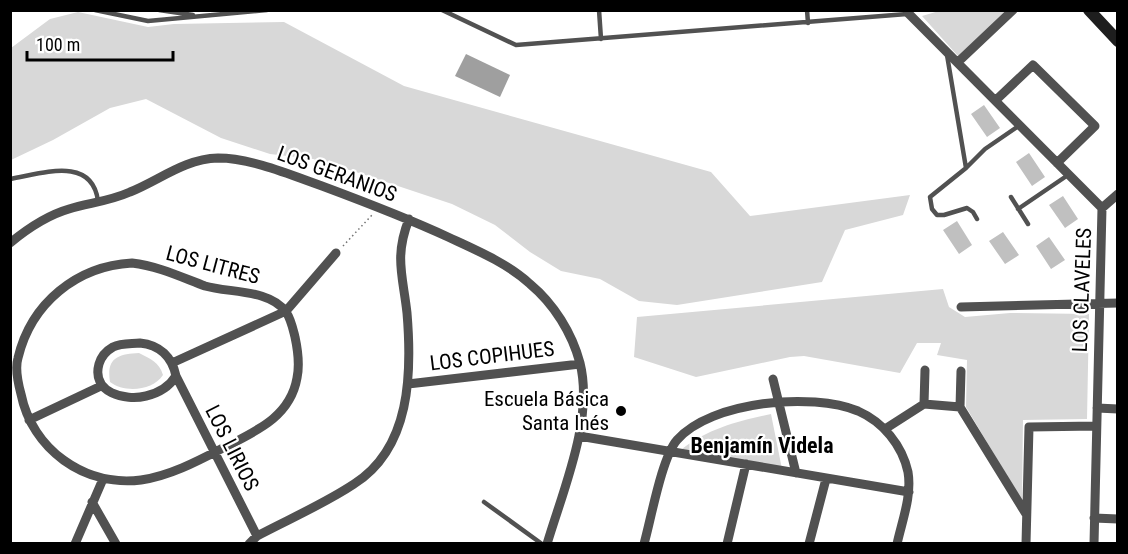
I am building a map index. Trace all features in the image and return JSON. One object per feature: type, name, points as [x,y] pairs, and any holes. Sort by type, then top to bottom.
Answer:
[{"type":"street","points":[[958,62],[1013,10]]},
{"type":"street","points":[[1089,10],[1118,41]]},
{"type":"street","name":"LOS CLAVELES","points":[[911,12],[946,51],[1102,208],[1094,543]]},
{"type":"street","points":[[996,100],[1033,65],[1095,126],[1057,163]]},
{"type":"street","name":"LOS GERANIOS","points":[[10,243],[27,230],[68,209],[98,203],[130,192],[184,164],[204,159],[227,158],[289,175],[409,219],[402,235],[399,259],[407,313],[408,384],[400,424],[387,449],[373,468],[356,483],[257,536],[249,543]]},
{"type":"street","points":[[1102,208],[1118,194]]},
{"type":"street","points":[[409,219],[472,248],[507,267],[532,285],[560,319],[573,344],[580,364],[584,400],[579,436],[544,543]]},
{"type":"street","points":[[172,363],[286,311],[336,254]]},
{"type":"street","name":"LOS LITRES","points":[[120,264],[145,265],[216,289],[255,294],[271,301],[286,311],[292,327],[299,363],[297,381],[290,399],[271,422],[214,453],[156,477],[129,481],[103,479],[79,470],[57,456],[40,440],[29,420],[19,386],[14,356],[32,323],[52,296],[81,276],[120,264]]},
{"type":"street","points":[[961,307],[1118,303]]},
{"type":"street","points":[[140,343],[153,346],[164,353],[172,363],[176,376],[163,389],[137,397],[118,396],[101,386],[98,374],[99,362],[105,353],[120,345],[140,343]]},
{"type":"street","name":"LOS COPIHUES","points":[[408,384],[580,364]]},
{"type":"street","points":[[924,404],[925,370]]},
{"type":"street","points":[[961,371],[960,406],[1026,514]]},
{"type":"street","name":"LOS LIRIOS","points":[[176,376],[257,536]]},
{"type":"street","points":[[773,379],[796,473]]},
{"type":"street","points":[[29,420],[101,386]]},
{"type":"street","points":[[644,543],[669,451],[682,434],[707,418],[780,401],[810,402],[849,408],[868,416],[885,429],[896,442],[905,461],[909,492],[897,543]]},
{"type":"street","points":[[885,429],[924,404],[960,406]]},
{"type":"street","points":[[1097,408],[1118,408]]},
{"type":"street","points":[[1026,543],[1029,427],[1096,426]]},
{"type":"street","points":[[579,436],[909,492]]},
{"type":"street","points":[[727,543],[746,464]]},
{"type":"street","points":[[75,543],[103,479]]},
{"type":"street","points":[[809,543],[826,479]]},
{"type":"street","points":[[92,502],[116,543]]},
{"type":"street","points":[[1094,518],[1118,519]]},
{"type":"lane","points":[[95,10],[148,21],[212,13],[267,10]]},
{"type":"lane","points":[[159,10],[201,16]]},
{"type":"lane","points":[[442,10],[516,45],[808,23],[911,12]]},
{"type":"lane","points":[[599,10],[601,39]]},
{"type":"lane","points":[[807,10],[808,23]]},
{"type":"lane","points":[[946,51],[966,168]]},
{"type":"lane","points":[[977,219],[967,208],[937,215],[932,209],[930,197],[966,168],[985,149],[1020,125]]},
{"type":"lane","points":[[10,179],[70,170],[89,181],[96,191],[98,203]]},
{"type":"lane","points":[[1018,209],[1068,175]]},
{"type":"lane","points":[[1011,197],[1028,224]]},
{"type":"lane","points":[[484,502],[544,543]]},
{"type":"path","points":[[336,254],[379,207]]},
{"type":"shaded area","points":[[939,11],[1007,11],[958,56],[922,16]]},
{"type":"shaded area","points":[[78,12],[148,27],[174,24],[284,22],[404,86],[711,172],[750,216],[910,195],[903,215],[845,230],[822,282],[677,305],[639,301],[600,279],[561,271],[530,252],[495,225],[452,204],[313,159],[270,154],[221,138],[146,99],[110,108],[53,140],[11,160],[11,48],[50,19]]},
{"type":"shaded area","points":[[466,54],[510,75],[500,97],[455,76]]},
{"type":"shaded area","points":[[943,289],[949,307],[965,317],[1010,313],[1089,314],[1087,419],[1023,420],[1022,501],[966,407],[967,360],[937,355],[941,343],[917,343],[900,373],[804,356],[696,377],[634,357],[637,317]]},
{"type":"shaded area","points":[[139,353],[157,364],[163,375],[152,384],[138,389],[123,388],[110,382],[110,367],[115,359]]},
{"type":"shaded area","points":[[771,414],[782,469],[682,449],[714,431]]},
{"type":"building","points":[[984,105],[1000,128],[987,137],[971,114]]},
{"type":"building","points":[[1029,153],[1045,177],[1032,186],[1016,162]]},
{"type":"building","points":[[1063,196],[1078,219],[1065,228],[1049,205]]},
{"type":"building","points":[[957,221],[972,245],[959,254],[943,230]]},
{"type":"building","points":[[1003,232],[1019,255],[1005,264],[989,241]]},
{"type":"building","points":[[1049,237],[1065,260],[1051,269],[1036,246]]},
{"type":"place","name":"Escuela Básica Santa Inés","points":[[621,411]]},
{"type":"district","name":"Benjamín Videla","points":[[762,445]]}]
